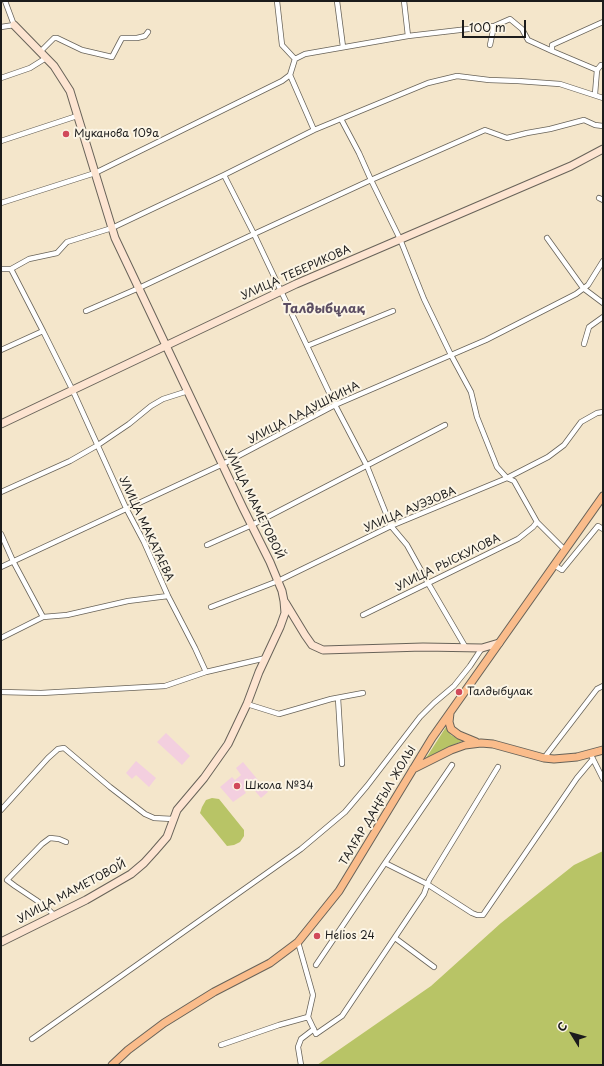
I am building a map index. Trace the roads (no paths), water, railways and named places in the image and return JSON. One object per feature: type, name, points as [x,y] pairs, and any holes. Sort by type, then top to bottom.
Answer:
[{"type":"main road","name":"ТАЛҒАР ДАҢҒЫЛ ЖОЛЫ","points":[[112,1065],[128,1050],[164,1023],[214,992],[270,963],[298,942],[338,891],[432,738],[603,496]]},
{"type":"main road","points":[[450,712],[449,722],[451,729],[459,735],[480,743]]},
{"type":"main road","points":[[413,769],[451,750],[465,745],[480,743],[493,744],[515,749],[544,758],[566,759],[592,757],[603,750]]},
{"type":"street","name":"УЛИЦА МАМЕТОВОЙ","points":[[1,942],[86,900],[131,874],[144,863],[167,837],[177,810],[204,778],[224,750],[247,704],[285,613],[284,601],[270,562],[139,288],[112,228],[70,91],[54,66],[14,25],[5,1]]},
{"type":"street","points":[[277,1],[282,44],[295,59]]},
{"type":"street","points":[[337,1],[343,47]]},
{"type":"street","points":[[404,1],[408,36]]},
{"type":"street","points":[[1,203],[95,173],[282,80],[290,74],[295,59],[305,54],[408,36],[494,26],[510,19],[522,29],[528,40],[597,70]]},
{"type":"street","points":[[552,51],[552,45],[603,22]]},
{"type":"street","points":[[1,27],[14,25]]},
{"type":"street","points":[[490,45],[494,26]]},
{"type":"street","points":[[40,52],[54,38],[57,38],[82,50],[112,57],[122,38],[137,38],[145,36],[148,32]]},
{"type":"street","points":[[1,78],[30,68],[46,58]]},
{"type":"street","points":[[595,94],[597,70],[601,65],[603,65]]},
{"type":"street","points":[[290,74],[314,130]]},
{"type":"street","points":[[1,269],[11,269],[29,259],[56,253],[67,242],[112,228],[224,175],[314,130],[428,83],[457,76],[489,80],[518,80],[560,84],[595,94],[603,98]]},
{"type":"street","points":[[1,140],[77,116]]},
{"type":"street","points":[[342,119],[400,239],[424,299],[471,392],[477,417],[497,467],[507,478],[514,480],[537,522],[565,550]]},
{"type":"street","points":[[86,311],[139,288],[371,180],[485,130],[507,138],[527,132],[550,129],[584,120],[595,125],[603,126]]},
{"type":"street","name":"УЛИЦА ТЕБЕРИКОВА","points":[[1,424],[281,291],[571,166],[603,149]]},
{"type":"street","points":[[224,175],[254,234],[335,405],[367,466],[391,526],[407,545],[466,648]]},
{"type":"street","points":[[547,238],[583,288],[603,303]]},
{"type":"street","name":"УЛИЦА ЛАДУШКИНА","points":[[1,568],[126,508],[223,464],[335,405],[486,340],[576,294],[588,285],[603,261]]},
{"type":"street","name":"УЛИЦА МАКАТАЕВА","points":[[11,269],[73,391],[126,508],[144,542],[168,596],[206,672]]},
{"type":"street","points":[[307,346],[393,311]]},
{"type":"street","points":[[584,344],[589,328],[603,318]]},
{"type":"street","points":[[1,350],[43,331]]},
{"type":"street","points":[[1,492],[70,461],[98,445],[129,424],[150,406],[163,399],[188,391]]},
{"type":"street","name":"УЛИЦА АУЭЗОВА","points":[[211,607],[278,581],[391,526],[507,478],[548,457],[564,445],[581,422],[597,413],[603,412]]},
{"type":"street","points":[[207,545],[252,525],[445,425]]},
{"type":"street","name":"УЛИЦА РЫСКУЛОВА","points":[[363,615],[518,539],[537,522]]},
{"type":"street","points":[[554,565],[562,570],[598,526],[603,529]]},
{"type":"street","points":[[1,534],[13,561],[43,617]]},
{"type":"street","points":[[1,638],[43,617],[67,615],[128,601],[168,596]]},
{"type":"street","points":[[284,601],[312,645],[323,650],[423,647],[482,648],[499,643]]},
{"type":"street","points":[[32,1039],[301,848],[345,812],[420,717],[454,686],[482,648]]},
{"type":"street","points":[[1,692],[40,693],[165,686],[206,672],[266,658]]},
{"type":"street","points":[[544,758],[597,689],[603,686]]},
{"type":"street","points":[[247,704],[279,714],[311,704],[364,693]]},
{"type":"street","points":[[338,698],[342,764]]},
{"type":"street","points":[[1,810],[48,758],[58,749],[64,748],[110,787],[146,814],[154,818],[173,819]]},
{"type":"street","points":[[385,863],[427,884],[472,913],[482,915],[592,757],[603,779]]},
{"type":"street","points":[[316,965],[452,765]]},
{"type":"street","points":[[298,942],[313,996],[308,1017],[316,1034],[342,1016],[424,894],[427,884],[498,767]]},
{"type":"street","points":[[54,916],[36,900],[7,880],[42,844],[50,838],[59,839],[66,842]]},
{"type":"street","points":[[395,938],[434,967]]},
{"type":"street","points":[[221,1045],[308,1017]]},
{"type":"street","points":[[301,1065],[298,1047],[301,1039],[314,1029]]},
{"type":"place","name":"Муканова 109а","points":[[66,134]]},
{"type":"place","name":"Талдыбулак","points":[[459,692]]},
{"type":"place","name":"Школа №34","points":[[237,786]]},
{"type":"place","name":"Helios 24","points":[[317,936]]},
{"type":"district","name":"Талдыбұлақ","points":[[324,309]]}]
